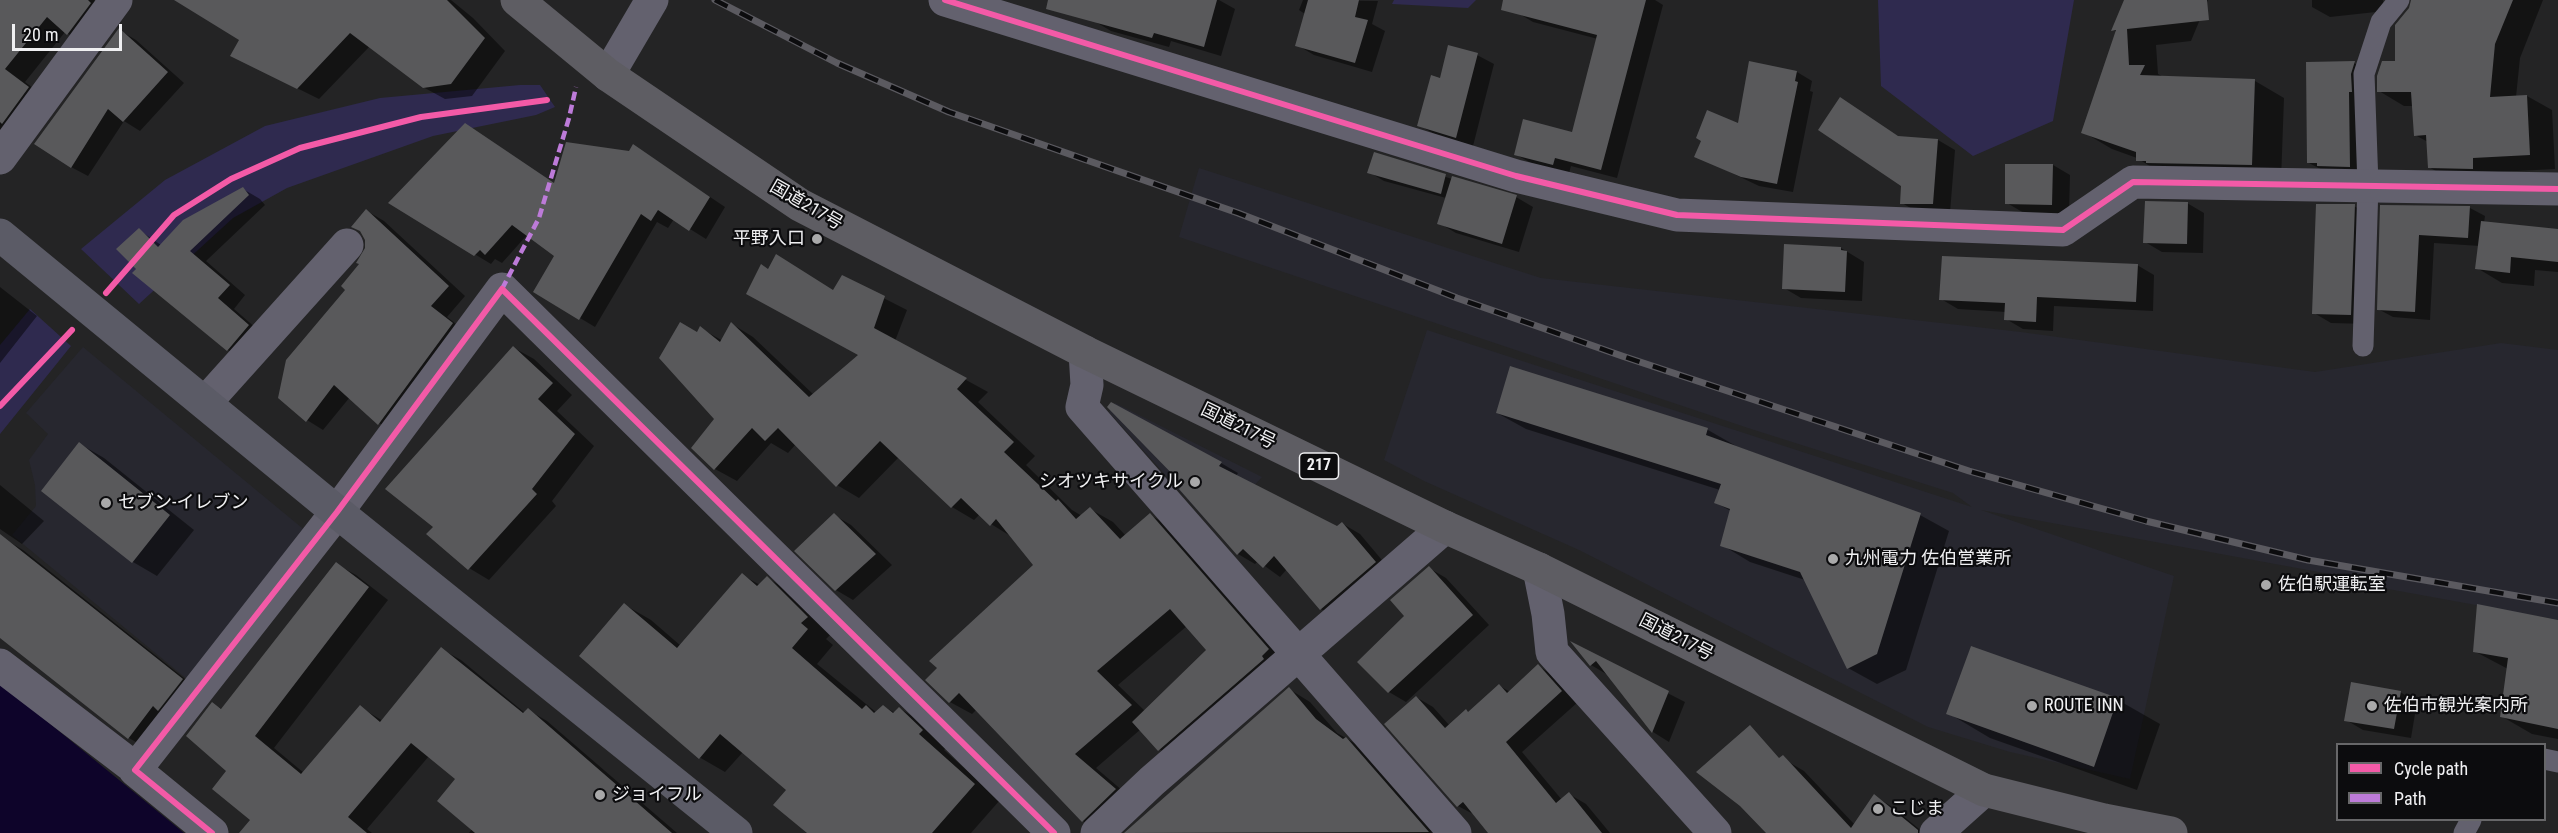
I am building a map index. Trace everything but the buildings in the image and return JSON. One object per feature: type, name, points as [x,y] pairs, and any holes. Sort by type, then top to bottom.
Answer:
[{"type":"highway","name":"国道217号","points":[[518,0],[608,75],[800,205],[1085,352],[1539,569],[1984,790],[2104,820],[2170,833]]},
{"type":"street","points":[[0,158],[116,0]]},
{"type":"street","points":[[608,75],[652,0]]},
{"type":"street","points":[[945,0],[1516,176],[1677,215],[2062,230],[2133,182],[2558,189]]},
{"type":"street","points":[[0,235],[720,828]]},
{"type":"street","points":[[204,403],[347,245]]},
{"type":"street","points":[[136,769],[337,512],[502,289],[1054,833]]},
{"type":"street","points":[[1085,352],[1087,385],[1082,407],[1455,833]]},
{"type":"street","points":[[1098,833],[1152,781],[1445,526]]},
{"type":"street","points":[[1539,569],[1548,614],[1552,652],[1715,833]]},
{"type":"street","points":[[0,665],[136,769],[212,833]]},
{"type":"street","points":[[1936,833],[1984,790]]},
{"type":"lane","points":[[2363,346],[2368,185],[2364,74],[2381,22],[2399,0]]},
{"type":"shaded area","points":[[1394,0],[1476,0],[1468,8],[1392,4]]},
{"type":"shaded area","points":[[1878,0],[2074,0],[2053,121],[1973,156],[1881,86]]},
{"type":"shaded area","points":[[540,85],[555,107],[536,115],[433,136],[287,188],[233,218],[139,304],[81,249],[165,180],[265,126],[380,98]]},
{"type":"shaded area","points":[[1199,168],[1541,278],[2021,332],[2315,372],[2501,343],[2558,350],[2558,620],[2355,583],[2346,577],[1981,510],[2174,576],[2130,779],[2010,752],[1928,727],[1579,550],[1424,481],[1384,460],[1427,330],[1972,507],[1953,493],[1748,428],[1179,237]]},
{"type":"shaded area","points":[[30,309],[71,346],[0,434],[0,345]]},
{"type":"shaded area","points":[[83,347],[307,532],[193,684],[12,535],[36,506],[35,485],[29,460],[48,434],[26,413]]},
{"type":"shaded area","points":[[1115,403],[1262,477],[1214,529],[1109,412]]},
{"type":"shaded area","points":[[0,683],[162,815],[184,833],[0,833]]},
{"type":"railway","points":[[715,0],[837,63],[949,112],[1238,213],[1457,298],[1622,356],[1969,471],[2146,521],[2308,560],[2558,603]]},
{"type":"marked path","points":[[502,289],[539,218],[576,87]]},
{"type":"cycle path","points":[[945,0],[1516,176],[1677,215],[2063,230],[2133,182],[2558,189]]},
{"type":"cycle path","points":[[106,293],[174,215],[231,179],[300,148],[421,117],[547,100]]},
{"type":"cycle path","points":[[212,833],[135,770],[337,512],[502,289],[1054,833]]},
{"type":"cycle path","points":[[0,406],[72,330]]},
{"type":"place","name":"平野入口","points":[[817,239]]},
{"type":"place","name":"シオツキサイクル","points":[[1195,482]]},
{"type":"place","name":"セブン-イレブン","points":[[106,503]]},
{"type":"place","name":"九州電力 佐伯営業所","points":[[1833,559]]},
{"type":"place","name":"佐伯駅運転室","points":[[2266,585]]},
{"type":"place","name":"ROUTE INN","points":[[2032,706]]},
{"type":"place","name":"佐伯市観光案内所","points":[[2372,706]]},
{"type":"place","name":"ジョイフル","points":[[600,795]]},
{"type":"place","name":"こじま","points":[[1878,809]]}]
